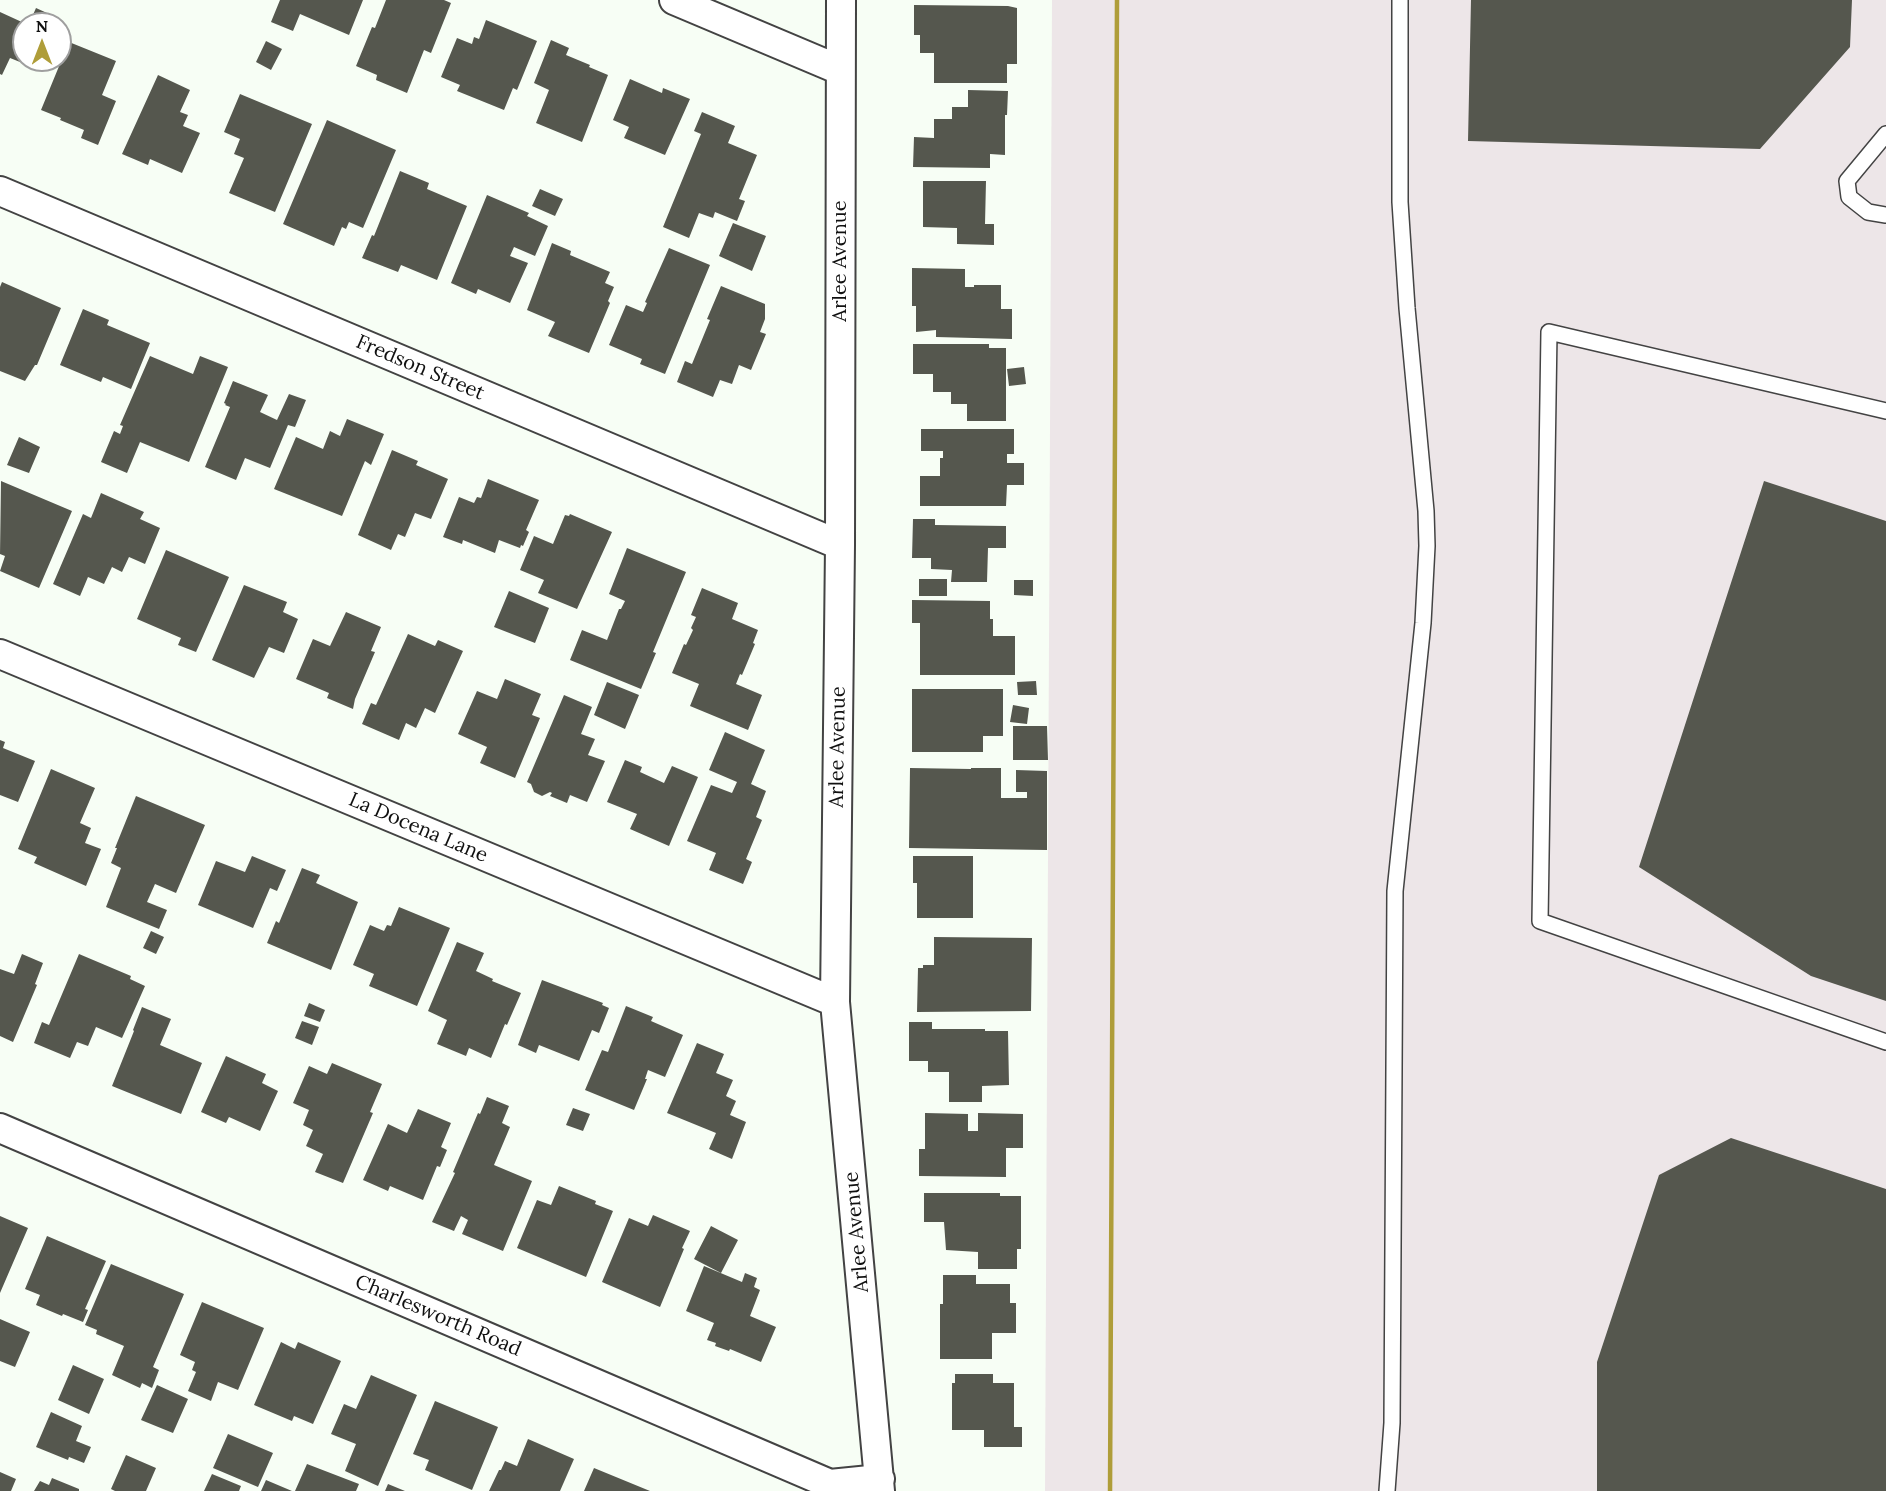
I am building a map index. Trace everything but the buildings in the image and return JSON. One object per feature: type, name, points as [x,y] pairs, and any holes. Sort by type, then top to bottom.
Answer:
[{"type":"street","points":[[674,0],[840,70]]},
{"type":"street","name":"Arlee Avenue","points":[[841,0],[840,545],[835,1002],[880,1485]]},
{"type":"street","name":"Fredson Street","points":[[0,191],[840,545]]},
{"type":"street","name":"La Docena Lane","points":[[0,654],[835,1002]]},
{"type":"street","name":"Charlesworth Road","points":[[0,1128],[830,1484],[880,1485]]},
{"type":"lane","points":[[1388,1491],[1392,1423],[1395,891],[1423,623],[1427,546],[1400,202],[1400,0]]},
{"type":"lane","points":[[1886,134],[1847,181],[1849,197],[1868,212],[1886,215]]},
{"type":"lane","points":[[1886,411],[1549,332],[1540,921],[1886,1042]]},
{"type":"shaded area","points":[[1052,0],[1886,0],[1886,1491],[1045,1491]]},
{"type":"railway","points":[[1110,1491],[1117,0]]}]
